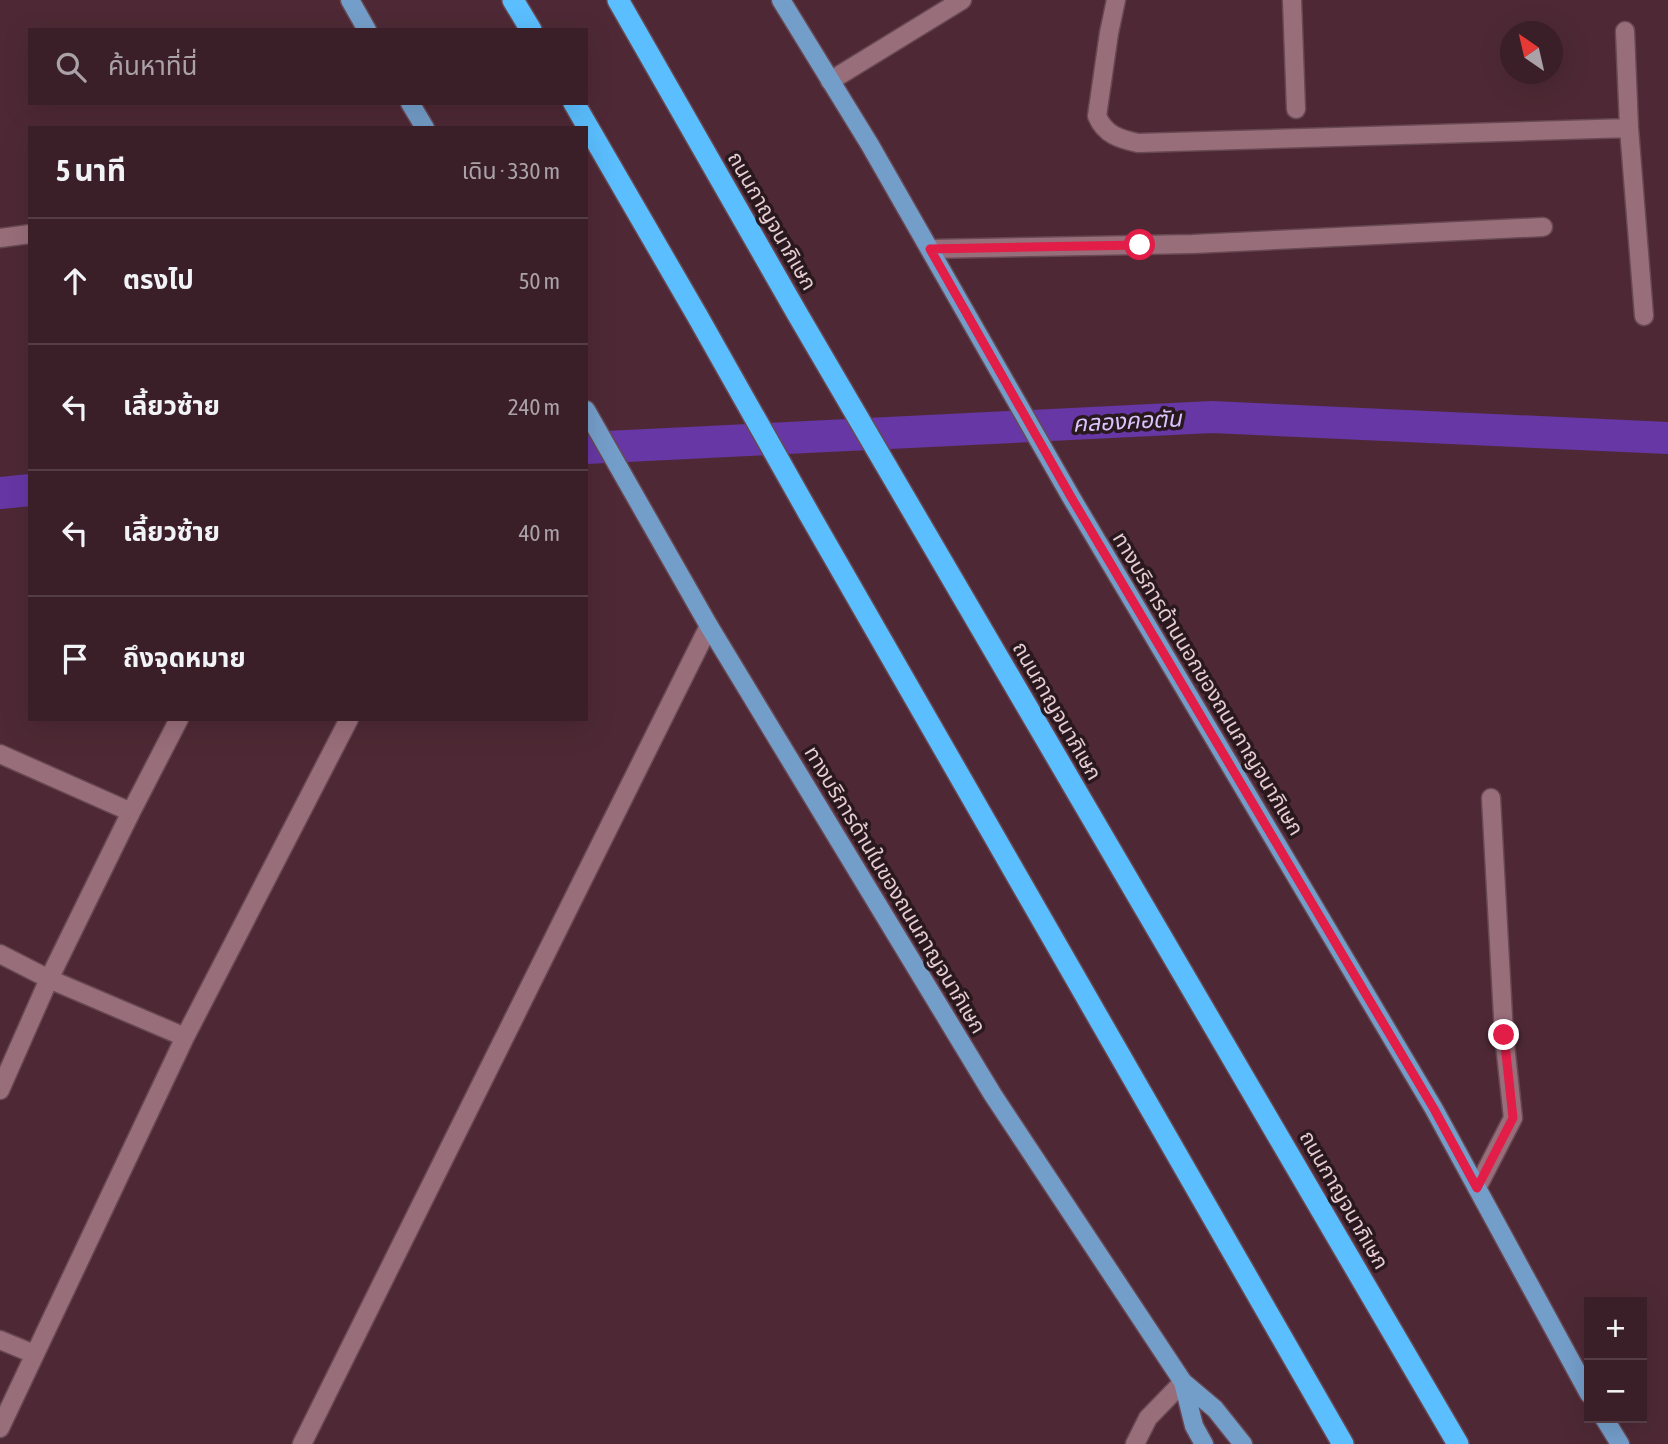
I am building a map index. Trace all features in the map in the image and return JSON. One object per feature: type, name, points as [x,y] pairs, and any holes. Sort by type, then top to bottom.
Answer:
[{"type":"highway","points":[[513,0],[530,28]]},
{"type":"highway","name":"ถนนกาญจนาภิเษก","points":[[618,0],[798,315],[1458,1444]]},
{"type":"highway","points":[[574,105],[586,126]]},
{"type":"highway","points":[[588,129],[1343,1444]]},
{"type":"main road","points":[[350,0],[366,28]]},
{"type":"main road","name":"ทางบริการด้านนอกของถนนกาญจนาภิเษก","points":[[781,0],[870,145],[1071,497],[1434,1109],[1584,1385]]},
{"type":"main road","points":[[411,105],[424,126]]},
{"type":"main road","name":"ทางบริการด้านในของถนนกาญจนาภิเษก","points":[[588,413],[709,626],[993,1095],[1183,1382],[1215,1409],[1243,1444]]},
{"type":"main road","name":"ทางบริการด้านในของถนนกาญจนาภิเษก","points":[[1183,1382],[1194,1426],[1204,1444]]},
{"type":"main road","points":[[1607,1423],[1620,1444]]},
{"type":"street","points":[[830,81],[961,0]]},
{"type":"street","points":[[1116,0],[1108,33],[1097,116],[1106,130],[1118,138],[1138,143],[1629,128]]},
{"type":"street","points":[[1292,0],[1296,109]]},
{"type":"street","points":[[1625,31],[1629,128],[1644,316]]},
{"type":"street","points":[[930,249],[1193,244],[1543,227]]},
{"type":"street","points":[[0,238],[28,234]]},
{"type":"street","points":[[302,1444],[709,626]]},
{"type":"street","points":[[0,1090],[49,979],[178,721]]},
{"type":"street","points":[[0,1428],[185,1037],[345,721]]},
{"type":"street","points":[[0,754],[131,812]]},
{"type":"street","points":[[1477,1188],[1513,1118],[1504,1035],[1491,798]]},
{"type":"street","points":[[0,954],[49,979],[185,1037]]},
{"type":"street","points":[[0,1340],[34,1354]]},
{"type":"street","points":[[1135,1444],[1148,1418],[1183,1382]]},
{"type":"waterway","name":"คลองคอตัน","points":[[588,448],[1212,417],[1668,438]]},
{"type":"waterway","name":"คลองคอตัน","points":[[0,493],[28,490]]},
{"type":"route","points":[[1140,245],[930,249],[1071,497],[1434,1109],[1477,1188],[1513,1118],[1504,1035]]}]
